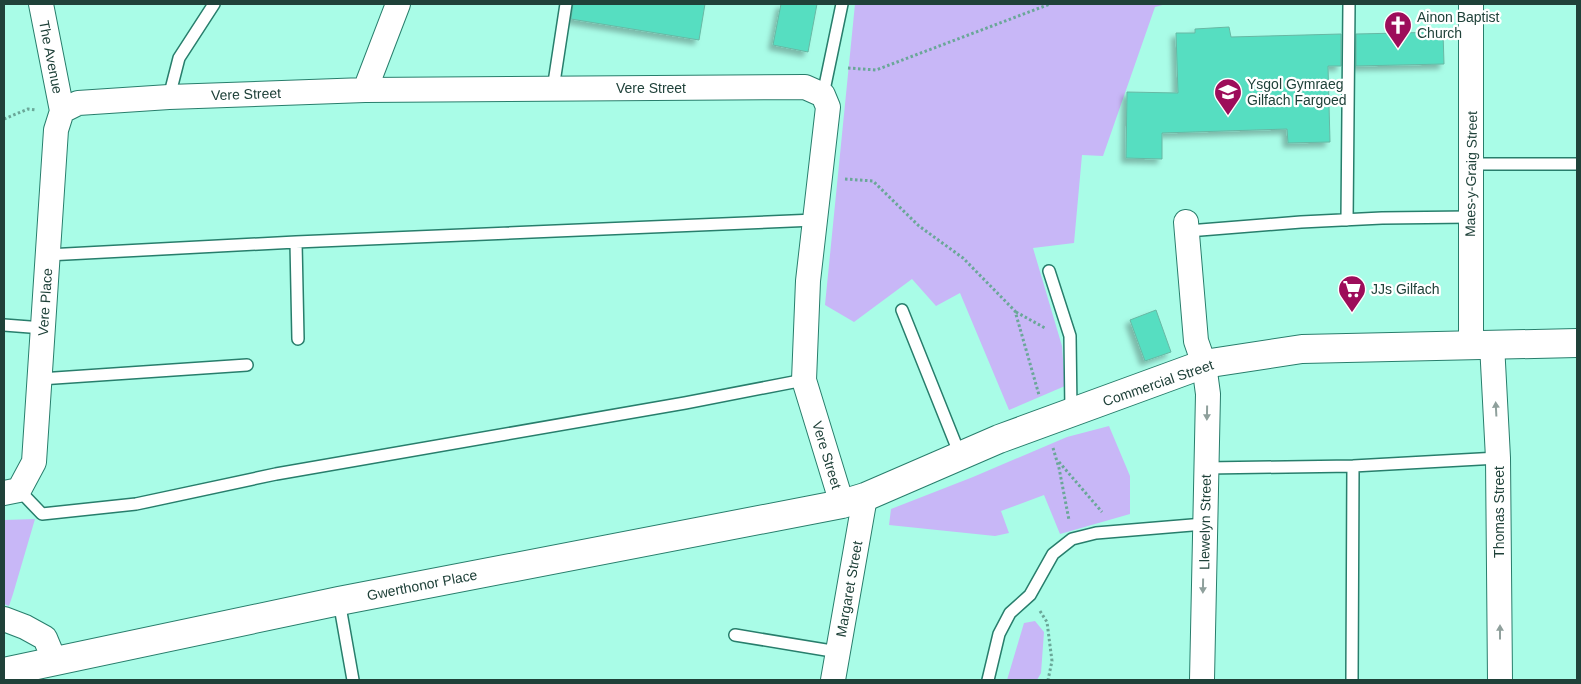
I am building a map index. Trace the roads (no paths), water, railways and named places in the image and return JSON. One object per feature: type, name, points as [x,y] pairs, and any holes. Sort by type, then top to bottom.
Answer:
[{"type":"street","name":"The Avenue","points":[[41,4],[62,111]]},
{"type":"street","points":[[365,90],[398,4]]},
{"type":"street","name":"Maes-y-Graig Street","points":[[1471,4],[1472,164],[1470,217],[1481,344]]},
{"type":"street","name":"Vere Street","points":[[62,111],[78,103],[365,90],[805,87],[823,95],[828,107],[808,281],[804,380],[853,500]]},
{"type":"street","name":"Vere Place","points":[[12,491],[34,462],[56,130],[62,111]]},
{"type":"street","name":"Llewelyn Street","points":[[1187,227],[1196,341],[1204,364],[1208,394],[1202,680]]},
{"type":"street","name":"Commercial Street","points":[[853,500],[999,439],[1204,364],[1302,348],[1577,343]]},
{"type":"street","name":"Thomas Street","points":[[1481,344],[1498,458],[1500,680]]},
{"type":"street","name":"Gwerthonor Place","points":[[4,672],[339,601],[853,500]]},
{"type":"street","name":"Margaret Street","points":[[833,680],[838,652],[853,500]]},
{"type":"street","points":[[4,619],[25,626],[45,638],[55,662]]},
{"type":"lane","points":[[169,98],[180,58],[214,4]]},
{"type":"lane","points":[[553,89],[566,4]]},
{"type":"lane","points":[[823,95],[842,4]]},
{"type":"lane","points":[[1346,220],[1349,4]]},
{"type":"lane","points":[[1472,164],[1577,164]]},
{"type":"lane","points":[[1187,227],[1470,217]]},
{"type":"lane","points":[[48,255],[296,242],[815,220]]},
{"type":"lane","points":[[296,242],[298,338]]},
{"type":"lane","points":[[1049,270],[1070,336],[1070,413]]},
{"type":"lane","points":[[902,310],[960,456]]},
{"type":"lane","points":[[4,325],[43,328]]},
{"type":"lane","points":[[40,379],[247,364]]},
{"type":"lane","points":[[12,491],[42,514],[136,504],[276,474],[685,403],[804,380]]},
{"type":"lane","points":[[1206,468],[1353,466],[1498,458]]},
{"type":"lane","points":[[1352,680],[1353,466]]},
{"type":"lane","points":[[988,680],[998,634],[1010,613],[1030,595],[1053,554],[1072,538],[1096,533],[1204,524]]},
{"type":"lane","points":[[339,601],[353,680]]},
{"type":"lane","points":[[735,635],[838,652]]},
{"type":"place","name":"Ainon Baptist Church","points":[[1398,49]]},
{"type":"place","name":"Ysgol Gymraeg Gilfach Fargoed","points":[[1228,116]]},
{"type":"place","name":"JJs Gilfach","points":[[1352,313]]}]
